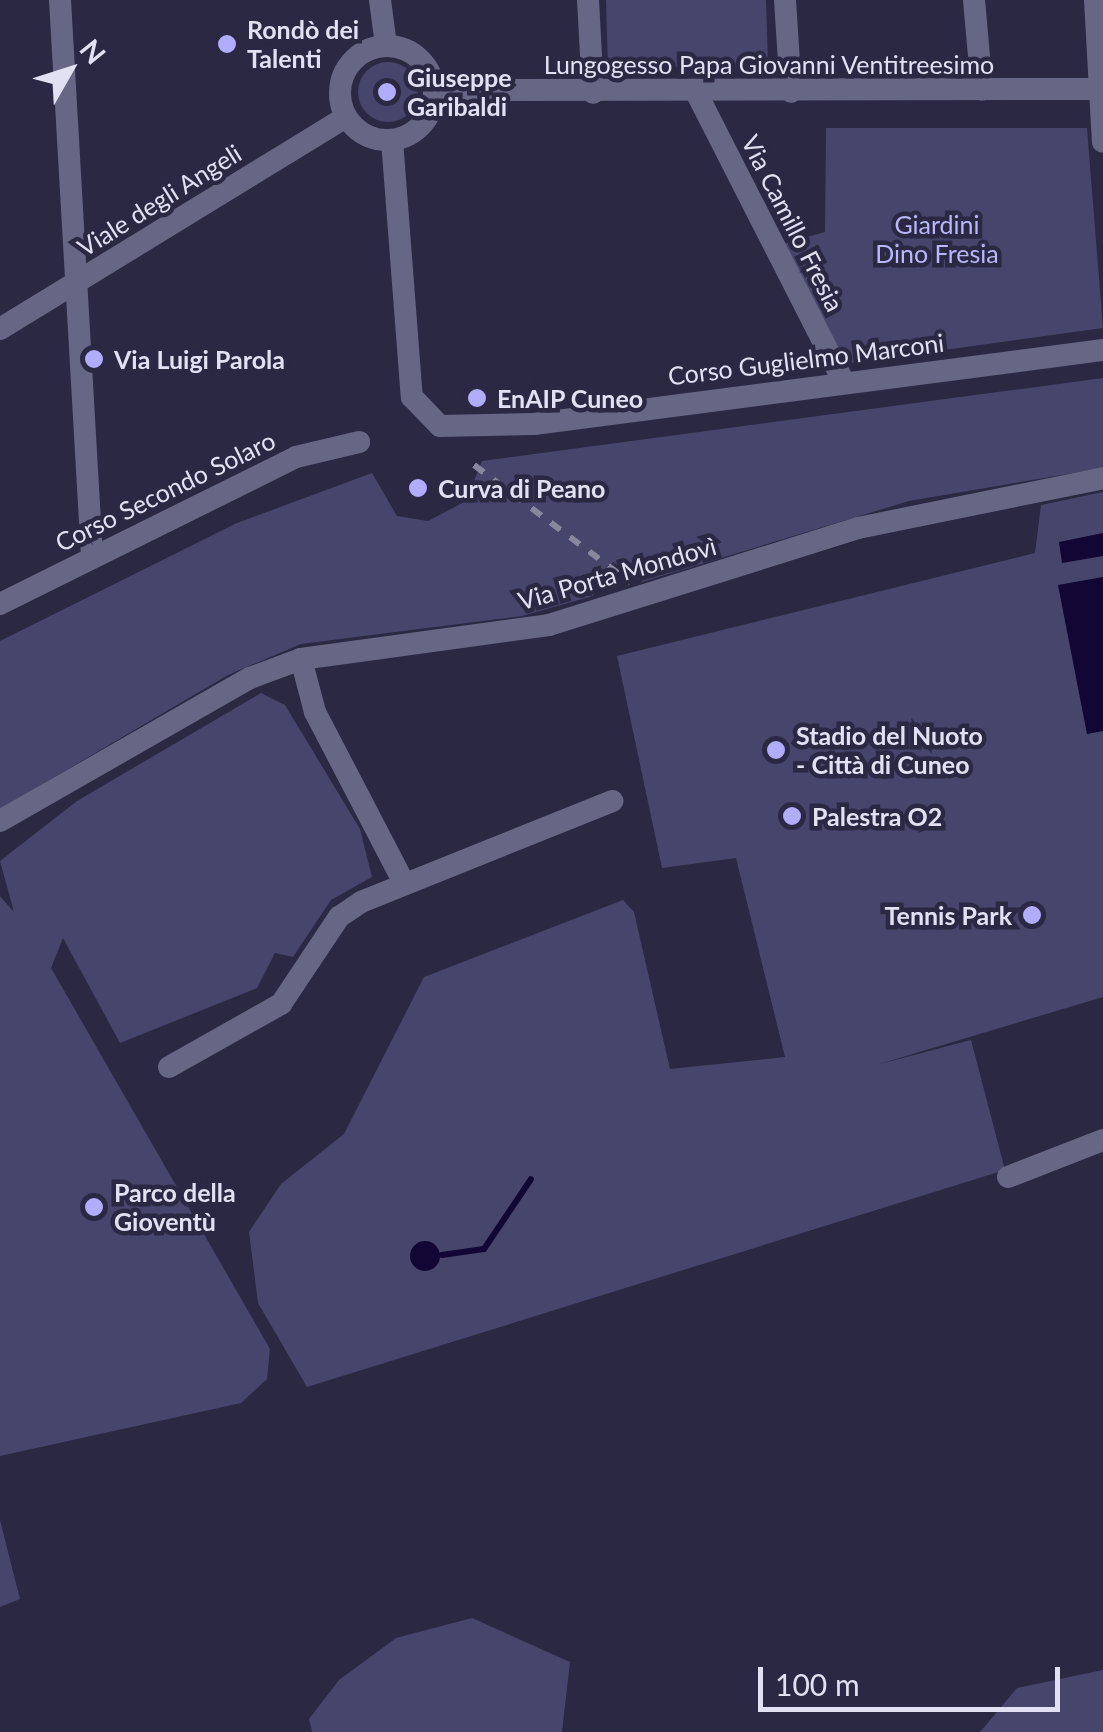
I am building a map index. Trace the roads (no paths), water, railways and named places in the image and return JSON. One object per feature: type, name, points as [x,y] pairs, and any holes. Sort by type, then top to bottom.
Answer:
[{"type":"street","points":[[60,0],[76,338],[92,556]]},
{"type":"street","points":[[380,0],[386,45]]},
{"type":"street","points":[[588,0],[592,93]]},
{"type":"street","points":[[786,0],[790,92]]},
{"type":"street","points":[[974,0],[982,90]]},
{"type":"street","points":[[1095,0],[1103,142]]},
{"type":"street","points":[[386,45],[425,63],[435,90],[428,118],[392,140],[346,117],[342,76],[360,54],[386,45]]},
{"type":"street","name":"Lungogesso Papa Giovanni Ventitreesimo","points":[[435,90],[592,93],[1102,89]]},
{"type":"street","name":"Via Camillo Fresia","points":[[695,90],[843,381]]},
{"type":"street","name":"Viale degli Angeli","points":[[0,329],[346,117]]},
{"type":"street","name":"Corso Guglielmo Marconi","points":[[392,140],[412,396],[440,426],[468,431],[1103,350]]},
{"type":"street","name":"Corso Secondo Solaro","points":[[0,604],[296,457],[360,442]]},
{"type":"street","name":"Via Porta Mondovì","points":[[0,821],[162,725],[302,659],[550,625],[858,528],[1103,478]]},
{"type":"street","points":[[302,659],[314,712],[402,879]]},
{"type":"street","points":[[169,1068],[282,1004],[339,917],[402,879],[612,801]]},
{"type":"street","points":[[1008,1177],[1103,1140]]},
{"type":"waterway","points":[[442,1255],[484,1249],[531,1179]]},
{"type":"railway","points":[[474,465],[631,583]]},
{"type":"place","name":"Rondò dei Talenti","points":[[227,44]]},
{"type":"place","name":"Giuseppe Garibaldi","points":[[387,92]]},
{"type":"place","name":"Via Luigi Parola","points":[[94,359]]},
{"type":"place","name":"EnAIP Cuneo","points":[[477,398]]},
{"type":"place","name":"Curva di Peano","points":[[418,488]]},
{"type":"place","name":"Stadio del Nuoto - Città di Cuneo","points":[[776,750]]},
{"type":"place","name":"Palestra O2","points":[[792,816]]},
{"type":"place","name":"Tennis Park","points":[[1032,915]]},
{"type":"place","name":"Parco della Gioventù","points":[[94,1207]]},
{"type":"park label","name":"Giardini Dino Fresia","points":[[937,240]]}]
